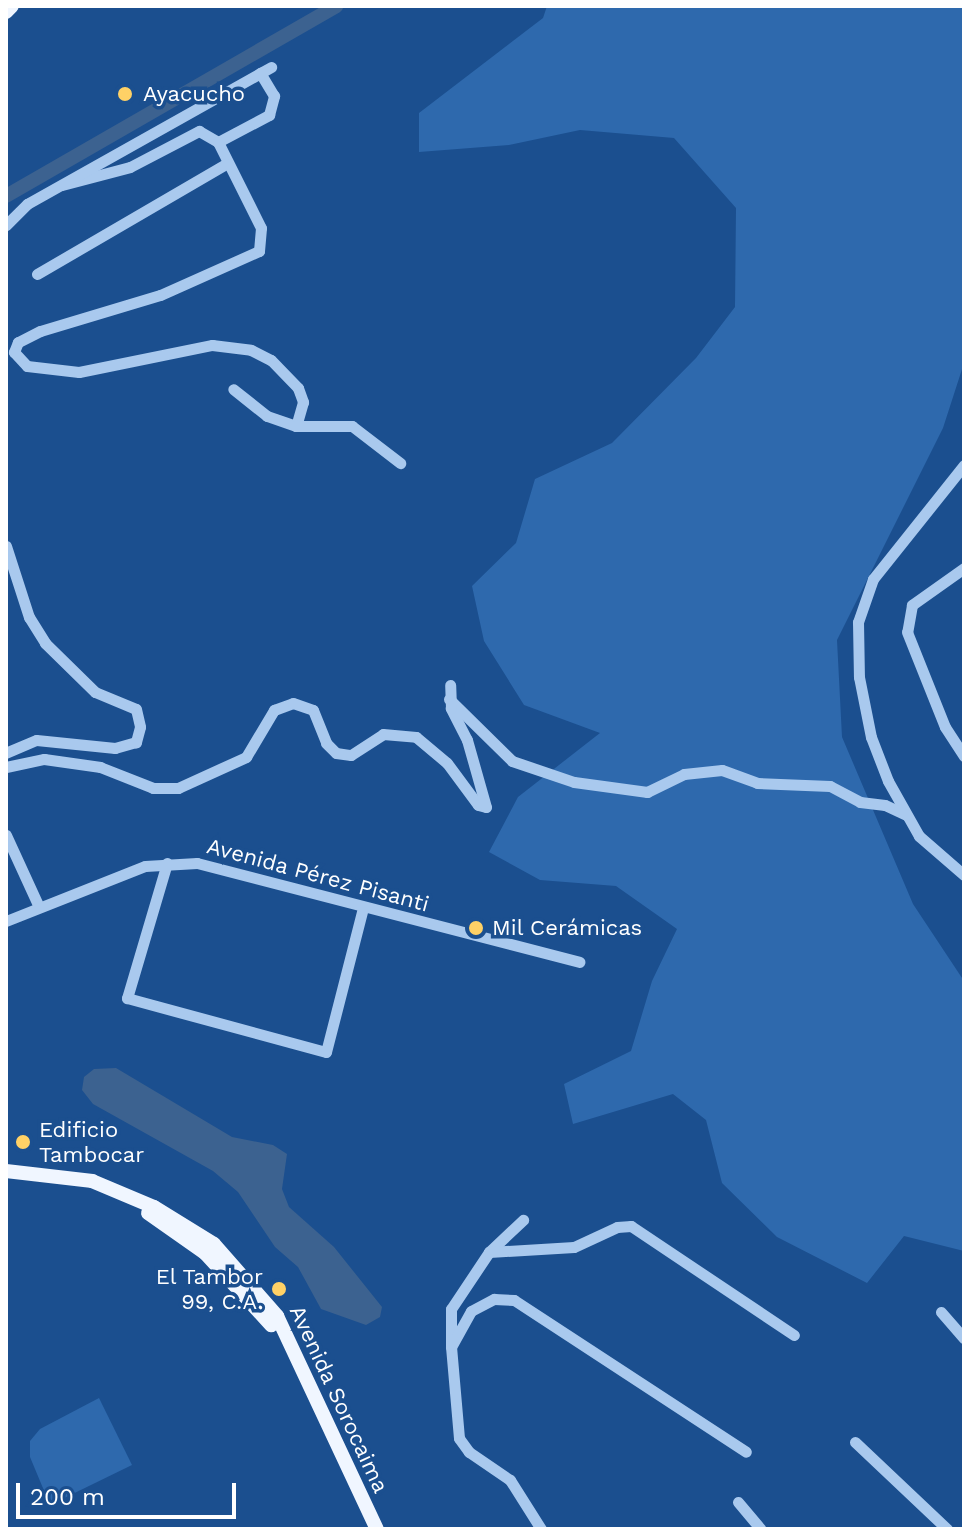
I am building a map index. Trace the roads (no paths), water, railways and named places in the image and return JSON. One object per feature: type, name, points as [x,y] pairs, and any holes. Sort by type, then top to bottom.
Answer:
[{"type":"main road","points":[[6,12],[12,6]]},
{"type":"main road","name":"Avenida Sorocaima","points":[[6,1171],[123,1192],[165,1213],[214,1244],[277,1316],[370,1525]]},
{"type":"main road","name":"Avenida Sorocaima","points":[[6,1181],[64,1180]]},
{"type":"street","points":[[6,225],[21,207],[266,70],[274,96],[269,115],[218,142]]},
{"type":"street","points":[[62,185],[141,162],[199,131],[218,142],[226,164],[261,228],[263,243],[252,256],[160,295],[40,331],[10,348],[27,366],[79,372],[212,345],[251,350],[271,360],[298,388],[303,402],[296,426]]},
{"type":"street","points":[[37,274],[226,164]]},
{"type":"street","points":[[233,389],[267,416],[296,426],[352,426],[400,463]]},
{"type":"street","points":[[964,465],[873,579],[858,622],[859,677],[871,737],[906,815],[919,836],[964,875]]},
{"type":"street","points":[[6,546],[22,582],[29,617],[45,643],[95,692],[136,709],[140,727],[136,742],[115,748],[36,740],[6,753]]},
{"type":"street","points":[[964,568],[912,605],[907,632],[945,727],[964,756]]},
{"type":"street","points":[[6,767],[44,759],[100,767],[153,788],[178,788],[246,757],[274,710],[293,703],[313,710],[326,743],[336,753],[351,755],[383,734],[416,737],[440,755],[475,802],[486,807],[488,799],[449,699],[450,685]]},
{"type":"street","points":[[449,699],[512,761],[574,782],[647,792],[684,774],[722,770],[757,783],[830,786],[860,802],[885,805],[906,815]]},
{"type":"street","points":[[6,835],[39,907]]},
{"type":"street","points":[[167,863],[127,998],[326,1052],[363,908]]},
{"type":"street","name":"Avenida Pérez Pisanti","points":[[6,921],[145,866],[197,863],[579,962]]},
{"type":"street","points":[[523,1220],[489,1252],[451,1309],[451,1347],[459,1438],[469,1452],[510,1480],[541,1529]]},
{"type":"street","points":[[489,1252],[574,1247],[617,1227],[631,1226],[794,1335]]},
{"type":"street","points":[[451,1347],[471,1311],[494,1299],[514,1300],[746,1452]]},
{"type":"street","points":[[941,1312],[964,1338]]},
{"type":"street","points":[[855,1442],[947,1529]]},
{"type":"street","points":[[738,1502],[761,1529]]},
{"type":"waterway","points":[[6,196],[336,6]]},
{"type":"place","name":"Ayacucho","points":[[125,94]]},
{"type":"place","name":"Mil Cerámicas","points":[[476,928]]},
{"type":"place","name":"Edificio Tambocar","points":[[23,1142]]},
{"type":"place","name":"El Tambor 99, C.A.","points":[[279,1289]]}]
